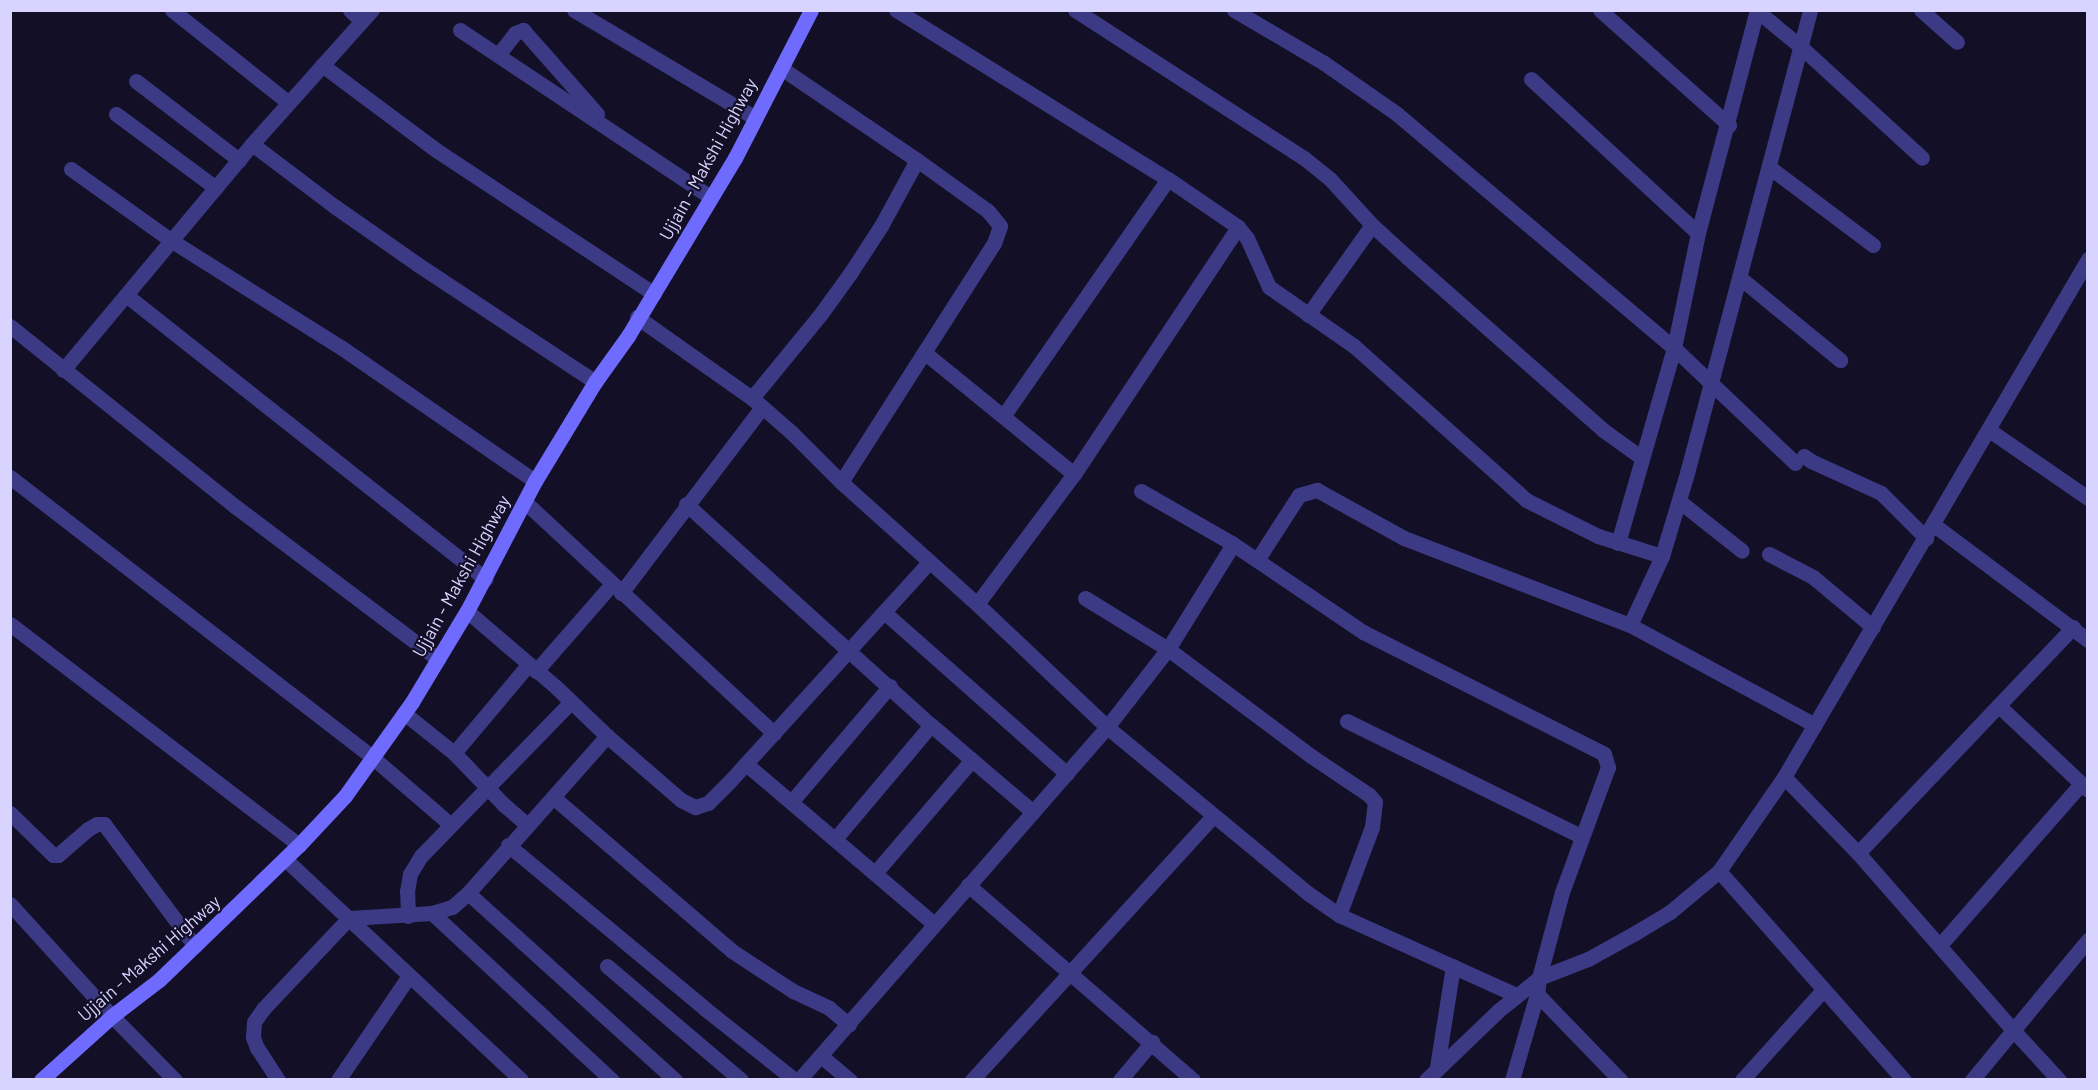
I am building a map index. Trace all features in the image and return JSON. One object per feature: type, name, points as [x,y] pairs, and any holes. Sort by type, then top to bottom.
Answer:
[{"type":"main road","name":"Ujjain - Makshi Highway","points":[[42,1079],[112,1016],[159,980],[285,859],[345,796],[404,713],[467,611],[535,481],[595,382],[654,294],[710,197],[755,118],[809,11]]},
{"type":"street","points":[[172,10],[289,103]]},
{"type":"street","points":[[63,370],[252,144],[367,16],[350,10]]},
{"type":"street","points":[[574,10],[755,118]]},
{"type":"street","points":[[896,10],[1168,179],[1238,227],[1247,238],[1269,287],[1354,346],[1458,442],[1526,500],[1557,518],[1618,543],[1662,556]]},
{"type":"street","points":[[1075,10],[1304,158],[1330,179],[1372,225],[1603,430],[1642,458]]},
{"type":"street","points":[[1234,10],[1324,63],[1397,114],[1674,348],[1800,460],[1811,462],[1881,493],[1930,532],[2073,627],[2088,640]]},
{"type":"street","points":[[1600,10],[1729,125]]},
{"type":"street","points":[[1630,625],[1662,556],[1679,501],[1810,10]]},
{"type":"street","points":[[1921,10],[1957,42]]},
{"type":"street","points":[[1618,543],[1674,348],[1698,233],[1729,125],[1757,11],[1801,47],[1922,158]]},
{"type":"street","points":[[460,30],[710,197]]},
{"type":"street","points":[[498,55],[515,33],[523,30],[611,129]]},
{"type":"street","points":[[322,65],[436,150],[654,294]]},
{"type":"street","points":[[781,68],[988,211],[1000,226],[994,243],[841,482]]},
{"type":"street","points":[[1531,79],[1698,233]]},
{"type":"street","points":[[136,81],[239,160]]},
{"type":"street","points":[[116,114],[216,188]]},
{"type":"street","points":[[252,144],[407,257],[595,382]]},
{"type":"street","points":[[454,753],[532,668],[617,589],[686,504],[851,272],[917,160]]},
{"type":"street","points":[[1769,167],[1873,245]]},
{"type":"street","points":[[71,169],[172,241],[342,348],[535,481]]},
{"type":"street","points":[[1004,415],[1168,179]]},
{"type":"street","points":[[1308,315],[1372,225]]},
{"type":"street","points":[[976,604],[1074,474],[1238,227]]},
{"type":"street","points":[[1426,1080],[1437,1067],[1516,995],[1538,986],[1670,912],[1719,871],[1784,777],[1930,532],[2088,259]]},
{"type":"street","points":[[1739,277],[1840,360]]},
{"type":"street","points":[[126,295],[485,579]]},
{"type":"street","points":[[637,317],[757,403],[1107,727],[1213,816],[1338,915],[1516,995]]},
{"type":"street","points":[[10,326],[236,507],[438,658]]},
{"type":"street","points":[[925,353],[1074,474]]},
{"type":"street","points":[[1989,430],[2088,498]]},
{"type":"street","points":[[10,477],[372,757],[452,825]]},
{"type":"street","points":[[1257,560],[1299,495],[1317,490],[1404,538],[1630,625],[1815,725]]},
{"type":"street","points":[[1141,491],[1233,544],[1363,632],[1398,652],[1602,752],[1608,767],[1562,892],[1512,1080]]},
{"type":"street","points":[[1679,501],[1742,551]]},
{"type":"street","points":[[525,502],[774,733]]},
{"type":"street","points":[[686,504],[931,725],[1034,812]]},
{"type":"street","points":[[508,845],[704,1008],[797,1080],[821,1056],[1107,727],[1168,649],[1233,544]]},
{"type":"street","points":[[1769,554],[1814,577],[1873,627]]},
{"type":"street","points":[[467,611],[681,800],[695,807],[708,803],[746,764],[929,562]]},
{"type":"street","points":[[1085,598],[1168,649],[1311,756],[1369,795],[1375,802],[1372,827],[1338,915]]},
{"type":"street","points":[[884,612],[1067,774]]},
{"type":"street","points":[[10,624],[299,845]]},
{"type":"street","points":[[1858,853],[2073,627]]},
{"type":"street","points":[[792,801],[890,686]]},
{"type":"street","points":[[408,916],[407,891],[410,874],[421,856],[571,702]]},
{"type":"street","points":[[1940,945],[2084,787],[1999,706]]},
{"type":"street","points":[[404,713],[454,753],[527,825]]},
{"type":"street","points":[[1347,721],[1581,836]]},
{"type":"street","points":[[835,839],[931,725]]},
{"type":"street","points":[[278,1080],[256,1048],[253,1036],[254,1022],[263,1009],[349,918],[408,916],[432,913],[452,907],[468,893],[508,845],[607,736]]},
{"type":"street","points":[[875,873],[972,760]]},
{"type":"street","points":[[746,764],[934,924]]},
{"type":"street","points":[[1784,777],[1858,853],[2059,1080]]},
{"type":"street","points":[[553,797],[732,951],[764,974],[829,1008],[849,1024]]},
{"type":"street","points":[[10,813],[53,855],[58,855],[88,828],[104,824],[195,946]]},
{"type":"street","points":[[972,1080],[1069,971],[1213,816]]},
{"type":"street","points":[[285,859],[521,1080]]},
{"type":"street","points":[[1719,871],[1904,1080]]},
{"type":"street","points":[[968,885],[1152,1042],[1193,1080]]},
{"type":"street","points":[[468,893],[675,1080]]},
{"type":"street","points":[[10,904],[112,1016],[175,1080]]},
{"type":"street","points":[[432,913],[612,1080]]},
{"type":"street","points":[[1972,1080],[2088,940]]},
{"type":"street","points":[[607,966],[741,1080]]},
{"type":"street","points":[[1437,1067],[1453,966]]},
{"type":"street","points":[[338,1080],[409,976]]},
{"type":"street","points":[[1538,986],[1620,1080]]},
{"type":"street","points":[[1742,1079],[1824,989]]},
{"type":"street","points":[[1120,1080],[1152,1042]]},
{"type":"street","points":[[821,1056],[850,1080]]}]
